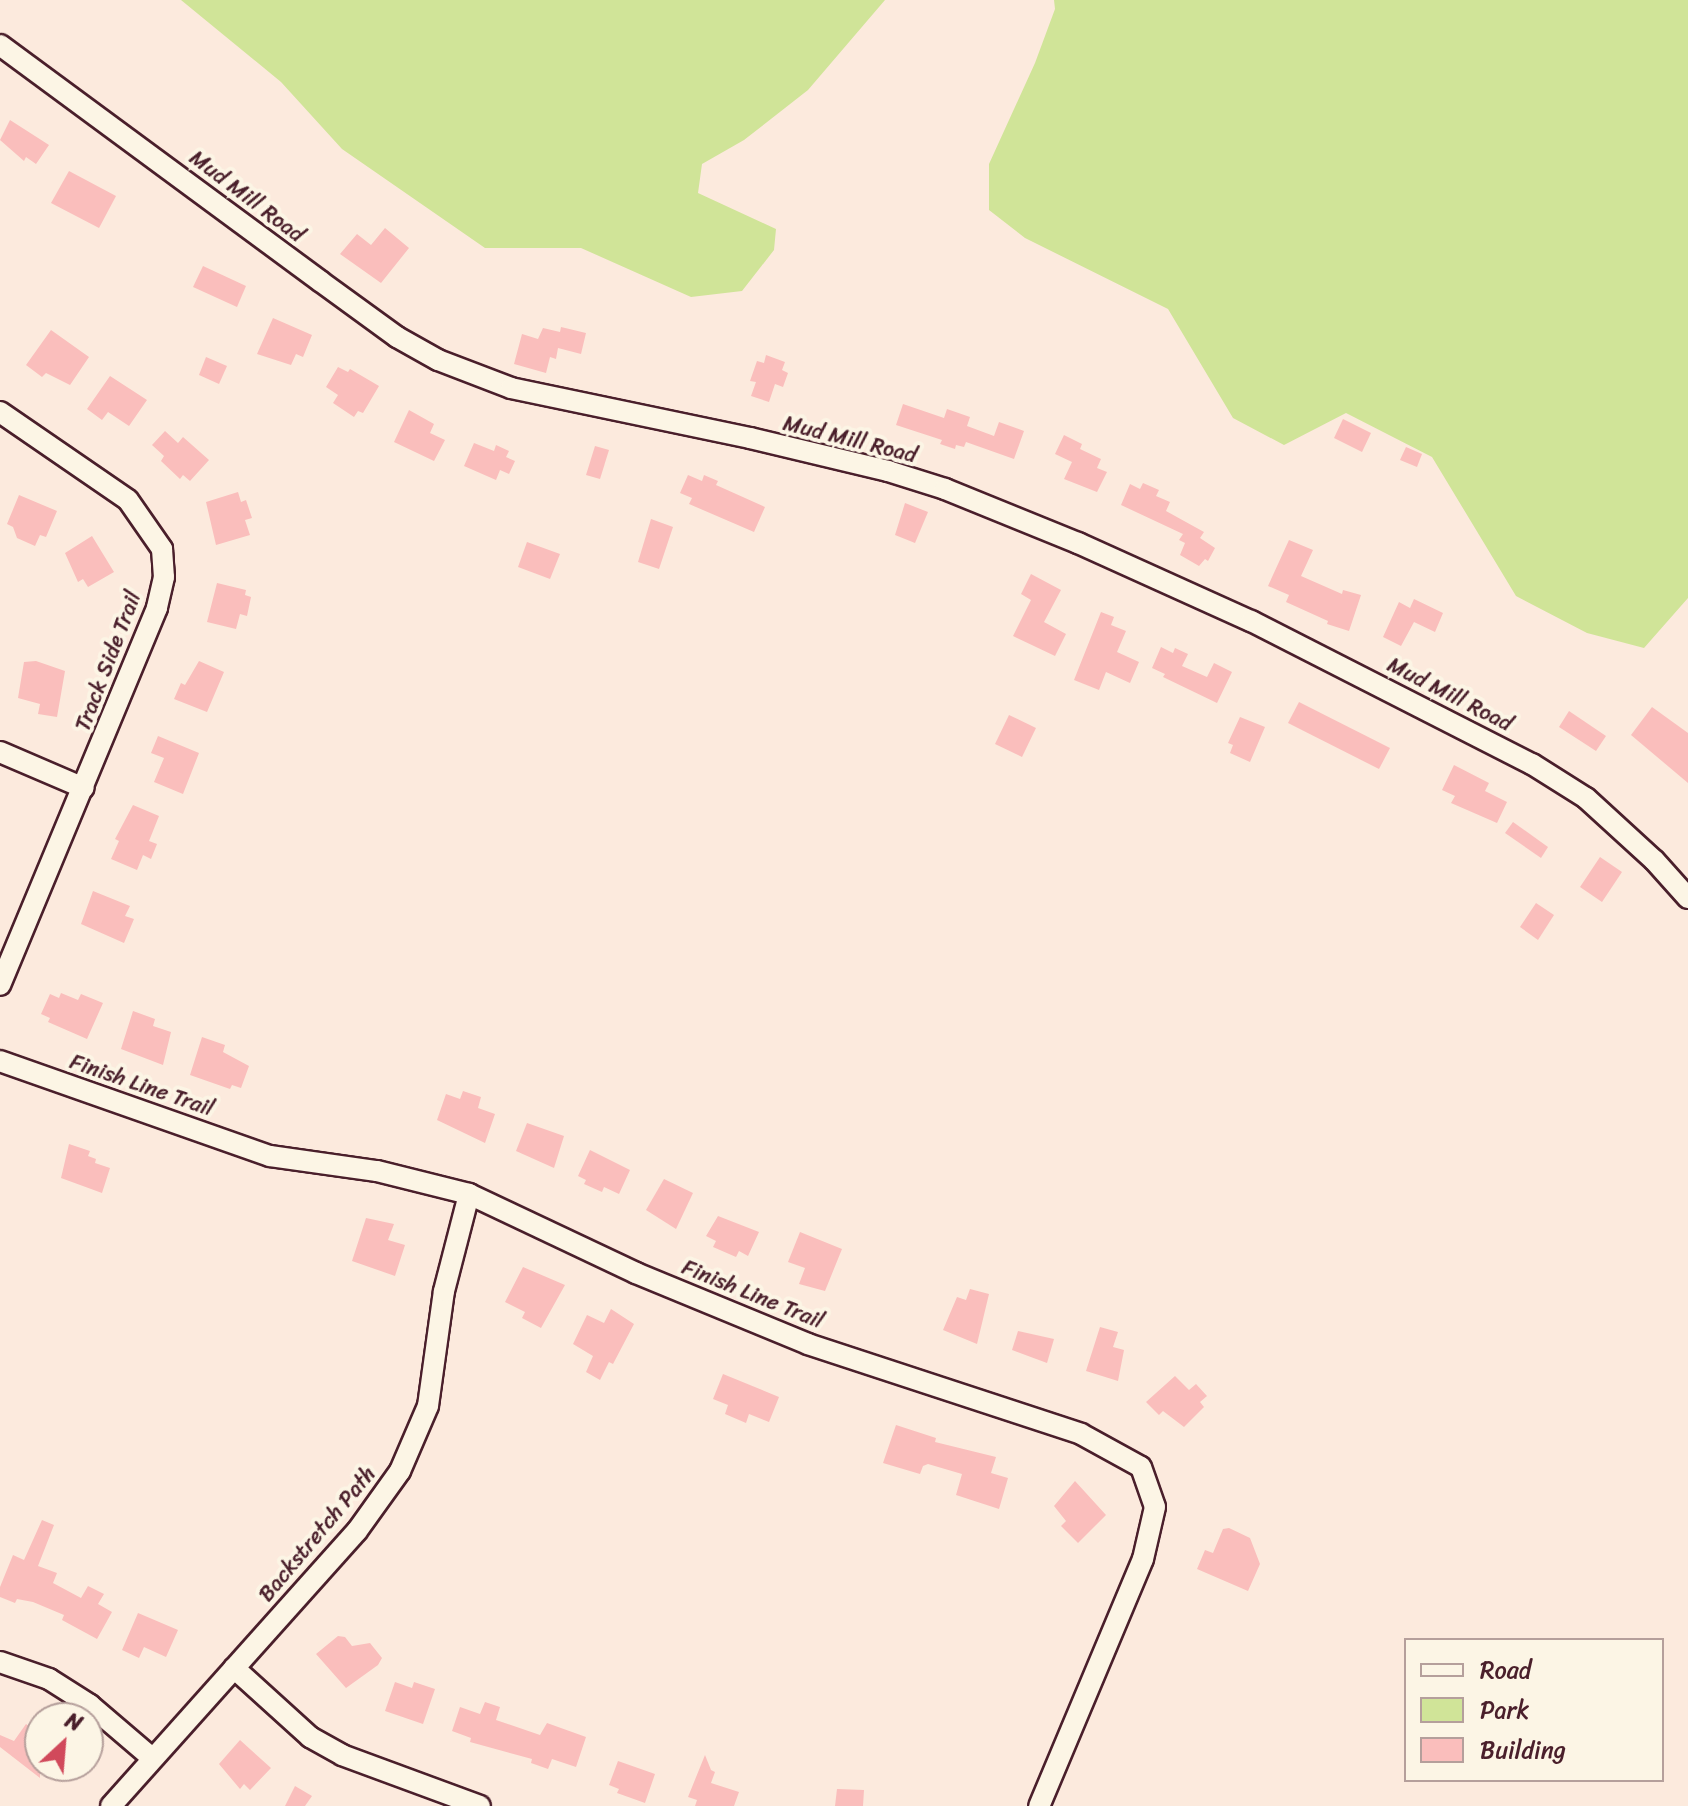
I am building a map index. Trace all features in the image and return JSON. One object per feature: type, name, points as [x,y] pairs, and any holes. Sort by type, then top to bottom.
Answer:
[{"type":"street","name":"Mud Mill Road","points":[[0,45],[397,337],[438,360],[511,388],[750,438],[888,471],[945,489],[1078,543],[1251,621],[1532,764],[1586,798],[1654,860],[1688,898]]},
{"type":"street","name":"Track Side Trail","points":[[0,412],[128,500],[162,549],[164,577],[157,608],[0,985]]},
{"type":"street","points":[[0,752],[84,788]]},
{"type":"street","name":"Finish Line Trail","points":[[0,1061],[270,1156],[377,1171],[469,1194],[636,1273],[808,1344],[1081,1434],[1141,1467],[1155,1507],[1143,1559],[1039,1806]]},
{"type":"street","name":"Backstretch Path","points":[[111,1806],[357,1531],[400,1471],[428,1406],[444,1291],[469,1194]]},
{"type":"street","points":[[0,1662],[49,1679],[90,1705],[152,1758]]},
{"type":"street","points":[[234,1668],[310,1737],[342,1755],[480,1806]]},
{"type":"green space","points":[[181,0],[885,0],[808,90],[744,140],[702,164],[698,193],[776,229],[774,250],[742,291],[691,297],[581,248],[485,248],[342,149],[281,82]]},
{"type":"green space","points":[[1054,0],[1688,0],[1688,598],[1644,648],[1587,633],[1516,596],[1432,457],[1346,413],[1284,445],[1233,418],[1168,309],[1025,238],[989,210],[989,164],[1035,63],[1055,9]]},
{"type":"building","points":[[10,120],[49,145],[36,164],[26,157],[24,161],[0,140]]},
{"type":"building","points":[[69,171],[116,196],[99,228],[51,203]]},
{"type":"building","points":[[385,228],[409,248],[381,283],[340,254],[357,234],[371,245]]},
{"type":"building","points":[[203,266],[246,286],[237,307],[193,287]]},
{"type":"building","points":[[273,318],[312,335],[303,357],[296,354],[291,365],[257,354]]},
{"type":"building","points":[[561,327],[586,333],[581,354],[558,348],[556,359],[550,357],[546,373],[514,364],[522,334],[538,339],[543,328],[560,332]]},
{"type":"building","points":[[51,330],[89,357],[70,385],[46,373],[42,377],[26,365]]},
{"type":"building","points":[[766,355],[785,362],[782,370],[788,373],[783,387],[775,384],[769,402],[751,396],[756,382],[750,381],[757,361],[764,363]]},
{"type":"building","points":[[206,357],[227,366],[219,384],[199,375]]},
{"type":"building","points":[[338,367],[348,372],[350,369],[379,386],[363,413],[358,411],[354,417],[333,403],[338,395],[326,387]]},
{"type":"building","points":[[110,376],[147,400],[129,426],[108,412],[102,420],[87,409]]},
{"type":"building","points":[[903,404],[944,418],[947,409],[970,417],[967,426],[994,436],[999,422],[1024,431],[1014,459],[966,442],[964,447],[956,445],[955,449],[940,444],[942,440],[896,425]]},
{"type":"building","points":[[409,410],[434,424],[430,433],[445,440],[434,461],[394,442]]},
{"type":"building","points":[[1343,419],[1371,433],[1362,452],[1334,438]]},
{"type":"building","points":[[165,431],[178,443],[183,437],[209,460],[190,481],[183,475],[180,479],[161,461],[164,456],[152,445]]},
{"type":"building","points":[[1064,435],[1082,444],[1080,449],[1101,459],[1097,468],[1107,472],[1097,492],[1064,479],[1072,462],[1055,454]]},
{"type":"building","points":[[474,443],[494,451],[496,445],[509,451],[506,457],[515,461],[509,474],[500,470],[496,480],[464,466]]},
{"type":"building","points":[[595,446],[609,450],[600,479],[586,475]]},
{"type":"building","points":[[1406,447],[1422,454],[1417,467],[1400,460]]},
{"type":"building","points":[[688,475],[702,481],[704,475],[718,481],[716,485],[765,507],[754,532],[689,504],[692,498],[680,493]]},
{"type":"building","points":[[1143,483],[1159,490],[1156,496],[1170,502],[1166,511],[1204,532],[1200,538],[1215,548],[1208,561],[1205,559],[1199,566],[1180,555],[1185,543],[1179,540],[1183,534],[1121,505],[1130,484],[1140,489]]},
{"type":"building","points":[[238,492],[241,502],[246,500],[252,518],[245,520],[250,535],[216,545],[206,502]]},
{"type":"building","points":[[19,495],[57,511],[46,537],[40,535],[35,546],[17,538],[13,527],[7,524]]},
{"type":"building","points":[[905,503],[928,512],[915,543],[895,535]]},
{"type":"building","points":[[651,519],[673,527],[659,569],[638,562]]},
{"type":"building","points":[[92,536],[114,572],[88,587],[83,579],[78,582],[65,553]]},
{"type":"building","points":[[1289,540],[1313,550],[1301,576],[1342,594],[1343,590],[1361,595],[1349,631],[1327,624],[1328,621],[1286,602],[1289,595],[1268,586]]},
{"type":"building","points":[[527,542],[560,554],[550,579],[518,567]]},
{"type":"building","points":[[1031,574],[1061,590],[1044,622],[1066,634],[1055,656],[1013,636],[1031,600],[1021,594]]},
{"type":"building","points":[[217,583],[246,590],[245,595],[251,597],[247,616],[240,614],[236,629],[207,622]]},
{"type":"building","points":[[1414,599],[1443,613],[1435,632],[1414,622],[1401,646],[1383,637],[1399,602],[1410,608]]},
{"type":"building","points":[[1101,612],[1114,617],[1111,625],[1126,631],[1117,652],[1139,662],[1130,683],[1106,672],[1099,690],[1074,680]]},
{"type":"building","points":[[1161,647],[1173,653],[1175,648],[1188,654],[1182,666],[1207,677],[1214,663],[1232,672],[1217,703],[1163,677],[1165,674],[1152,668]]},
{"type":"building","points":[[36,661],[65,671],[57,717],[38,714],[40,704],[18,698],[24,662]]},
{"type":"building","points":[[199,661],[224,672],[207,712],[174,699],[181,683],[185,685]]},
{"type":"building","points":[[1299,702],[1390,748],[1379,769],[1288,723]]},
{"type":"building","points":[[1652,707],[1688,733],[1688,783],[1631,735]]},
{"type":"building","points":[[1569,711],[1606,736],[1596,751],[1559,727]]},
{"type":"building","points":[[1009,715],[1036,728],[1022,757],[995,744]]},
{"type":"building","points":[[1240,717],[1265,727],[1250,762],[1230,753],[1233,745],[1228,743]]},
{"type":"building","points":[[158,736],[199,753],[183,794],[154,782],[164,758],[151,753]]},
{"type":"building","points":[[1454,765],[1489,783],[1485,791],[1507,802],[1497,823],[1451,803],[1455,796],[1442,790]]},
{"type":"building","points":[[133,805],[159,816],[149,841],[157,844],[151,859],[143,855],[137,870],[111,859],[119,841],[115,839]]},
{"type":"building","points":[[1513,822],[1548,847],[1541,858],[1505,833]]},
{"type":"building","points":[[1600,857],[1622,872],[1602,902],[1580,887]]},
{"type":"building","points":[[93,891],[130,906],[125,916],[134,919],[124,943],[81,924]]},
{"type":"building","points":[[1536,903],[1554,915],[1538,940],[1520,927]]},
{"type":"building","points":[[61,993],[78,1000],[81,994],[103,1003],[87,1039],[48,1022],[50,1018],[41,1014],[50,994],[59,998]]},
{"type":"building","points":[[133,1011],[155,1019],[153,1026],[171,1032],[163,1065],[121,1049]]},
{"type":"building","points":[[202,1037],[225,1045],[223,1052],[249,1066],[241,1088],[232,1085],[230,1089],[190,1075]]},
{"type":"building","points":[[463,1091],[481,1097],[478,1108],[495,1114],[485,1143],[437,1120],[446,1094],[460,1099]]},
{"type":"building","points":[[527,1123],[564,1136],[554,1168],[516,1151]]},
{"type":"building","points":[[69,1144],[90,1151],[88,1156],[96,1159],[95,1163],[110,1168],[102,1193],[61,1178]]},
{"type":"building","points":[[590,1150],[630,1170],[619,1194],[604,1187],[602,1192],[584,1184],[586,1180],[578,1176]]},
{"type":"building","points":[[664,1179],[693,1193],[676,1229],[646,1210]]},
{"type":"building","points":[[718,1216],[759,1232],[748,1256],[739,1251],[736,1257],[713,1247],[716,1241],[706,1236]]},
{"type":"building","points":[[366,1218],[394,1224],[388,1240],[405,1245],[395,1276],[352,1261]]},
{"type":"building","points":[[800,1232],[842,1249],[825,1291],[799,1284],[805,1268],[788,1262]]},
{"type":"building","points":[[523,1267],[565,1285],[541,1328],[522,1318],[525,1312],[505,1302]]},
{"type":"building","points":[[970,1289],[989,1294],[977,1344],[943,1330],[957,1297],[966,1300]]},
{"type":"building","points":[[611,1309],[634,1324],[613,1364],[609,1362],[600,1380],[586,1372],[593,1356],[573,1344],[587,1315],[604,1323]]},
{"type":"building","points":[[1100,1327],[1118,1332],[1113,1347],[1124,1350],[1118,1381],[1086,1371]]},
{"type":"building","points":[[1018,1331],[1054,1339],[1047,1363],[1012,1350]]},
{"type":"building","points":[[723,1374],[779,1397],[769,1422],[749,1414],[746,1423],[725,1414],[728,1405],[713,1399]]},
{"type":"building","points":[[1175,1376],[1189,1390],[1196,1384],[1207,1396],[1200,1402],[1204,1407],[1184,1427],[1163,1411],[1159,1415],[1146,1402]]},
{"type":"building","points":[[896,1425],[936,1438],[935,1442],[996,1457],[991,1473],[1008,1478],[999,1509],[956,1495],[962,1474],[928,1464],[923,1466],[920,1474],[883,1463]]},
{"type":"building","points":[[1075,1481],[1106,1515],[1078,1543],[1061,1526],[1066,1521],[1054,1506]]},
{"type":"building","points":[[42,1520],[54,1525],[38,1566],[57,1573],[53,1583],[81,1598],[88,1586],[104,1594],[98,1604],[112,1612],[97,1639],[62,1620],[64,1615],[33,1602],[17,1599],[15,1603],[0,1597],[0,1587],[13,1555],[24,1560]]},
{"type":"building","points":[[1229,1528],[1250,1538],[1260,1564],[1248,1591],[1197,1569],[1205,1550],[1213,1553],[1223,1529]]},
{"type":"building","points":[[138,1613],[178,1630],[166,1657],[144,1647],[139,1658],[122,1650]]},
{"type":"building","points":[[338,1636],[345,1637],[352,1646],[370,1643],[382,1658],[378,1665],[346,1688],[316,1654]]},
{"type":"building","points":[[395,1682],[412,1688],[414,1682],[435,1689],[423,1724],[385,1711]]},
{"type":"building","points":[[485,1702],[500,1707],[496,1720],[540,1735],[547,1723],[586,1737],[576,1767],[552,1759],[548,1769],[531,1763],[532,1759],[470,1742],[471,1738],[452,1731],[460,1707],[480,1714]]},
{"type":"building","points":[[24,1727],[24,1766],[0,1747],[0,1735],[14,1741]]},
{"type":"building","points":[[240,1740],[271,1768],[250,1790],[244,1784],[240,1789],[219,1764]]},
{"type":"building","points":[[705,1755],[711,1770],[715,1772],[711,1783],[739,1792],[734,1806],[695,1806],[697,1800],[688,1797]]},
{"type":"building","points":[[618,1761],[655,1774],[645,1803],[617,1793],[619,1789],[609,1785]]},
{"type":"building","points":[[295,1786],[312,1796],[305,1806],[285,1806]]},
{"type":"building","points":[[837,1789],[864,1790],[863,1806],[835,1806]]}]
